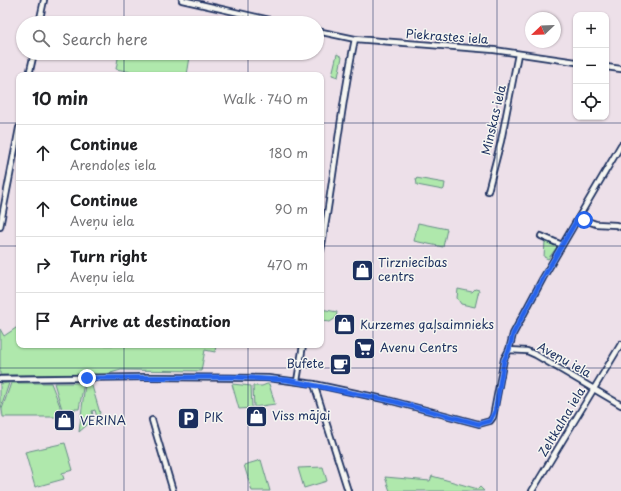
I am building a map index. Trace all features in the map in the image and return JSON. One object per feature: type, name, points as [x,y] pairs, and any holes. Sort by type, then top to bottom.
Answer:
[{"type":"street","points":[[41,16],[44,0]]},
{"type":"street","points":[[182,0],[252,16]]},
{"type":"street","name":"Piekrastes iela","points":[[324,33],[355,40],[518,54],[573,62]]},
{"type":"street","points":[[324,233],[333,182],[336,144],[355,40]]},
{"type":"street","name":"Minskas iela","points":[[488,191],[501,140],[518,54]]},
{"type":"street","points":[[30,72],[32,60]]},
{"type":"street","points":[[609,67],[621,69]]},
{"type":"street","points":[[0,227],[16,144]]},
{"type":"street","points":[[0,379],[231,377],[297,381],[424,408],[479,424],[490,421],[493,417],[504,360],[509,350],[513,334],[562,245],[621,145]]},
{"type":"street","points":[[578,218],[596,224],[616,225],[621,227]]},
{"type":"street","points":[[542,236],[562,245]]},
{"type":"street","name":"Zeltkalna iela","points":[[532,491],[621,344]]},
{"type":"street","points":[[297,381],[302,348]]},
{"type":"street","name":"Aveņu iela","points":[[509,350],[527,351],[536,355],[621,405]]},
{"type":"street","points":[[314,384],[348,491]]},
{"type":"street","points":[[152,420],[173,491]]},
{"type":"green space","points":[[337,54],[342,57],[338,77],[332,75]]},
{"type":"green space","points":[[118,60],[190,60],[188,72],[132,72],[116,69]]},
{"type":"green space","points":[[416,178],[445,183],[444,189],[417,185]]},
{"type":"green space","points":[[418,223],[447,229],[443,247],[414,241]]},
{"type":"green space","points":[[545,241],[557,247],[548,259],[544,257]]},
{"type":"green space","points":[[458,289],[472,292],[475,289],[479,290],[475,307],[461,304],[457,298]]},
{"type":"green space","points":[[324,310],[337,312],[336,318],[330,322],[324,321]]},
{"type":"green space","points":[[16,328],[16,348],[216,348],[215,352],[205,350],[201,371],[121,370],[107,374],[0,375],[0,329],[4,336]]},
{"type":"green space","points":[[9,383],[0,411],[0,384]]},
{"type":"green space","points":[[11,383],[51,383],[60,406],[60,417],[3,417],[2,409]]},
{"type":"green space","points":[[54,383],[84,383],[79,409],[62,409]]},
{"type":"green space","points":[[85,384],[91,384],[100,413],[97,417],[95,410],[92,411],[94,419],[79,432]]},
{"type":"green space","points":[[232,384],[251,386],[252,408],[239,409]]},
{"type":"green space","points":[[269,384],[275,404],[254,407],[253,386],[262,386]]},
{"type":"green space","points":[[65,443],[73,470],[62,473],[64,479],[35,487],[25,452]]},
{"type":"green space","points":[[261,460],[270,491],[252,491],[244,465]]},
{"type":"green space","points":[[323,467],[327,481],[304,488],[298,468]]},
{"type":"green space","points":[[432,476],[478,489],[480,487],[484,491],[390,491],[385,477],[430,481]]},
{"type":"place","name":"Tirzniecības centrs","points":[[362,270]]},
{"type":"place","name":"Kurzemes gaļsaimnieks","points":[[344,325]]},
{"type":"place","name":"Avenu Centrs","points":[[364,348]]},
{"type":"place","name":"Bufete","points":[[340,364]]},
{"type":"place","name":"Viss mājai","points":[[256,416]]},
{"type":"place","name":"PIK","points":[[188,418]]},
{"type":"place","name":"VERINA","points":[[64,421]]},
{"type":"route","points":[[87,378],[231,377],[287,380],[314,384],[424,408],[479,424],[487,422],[493,417],[495,411],[504,360],[509,350],[513,334],[543,278],[578,218],[584,220]]}]
